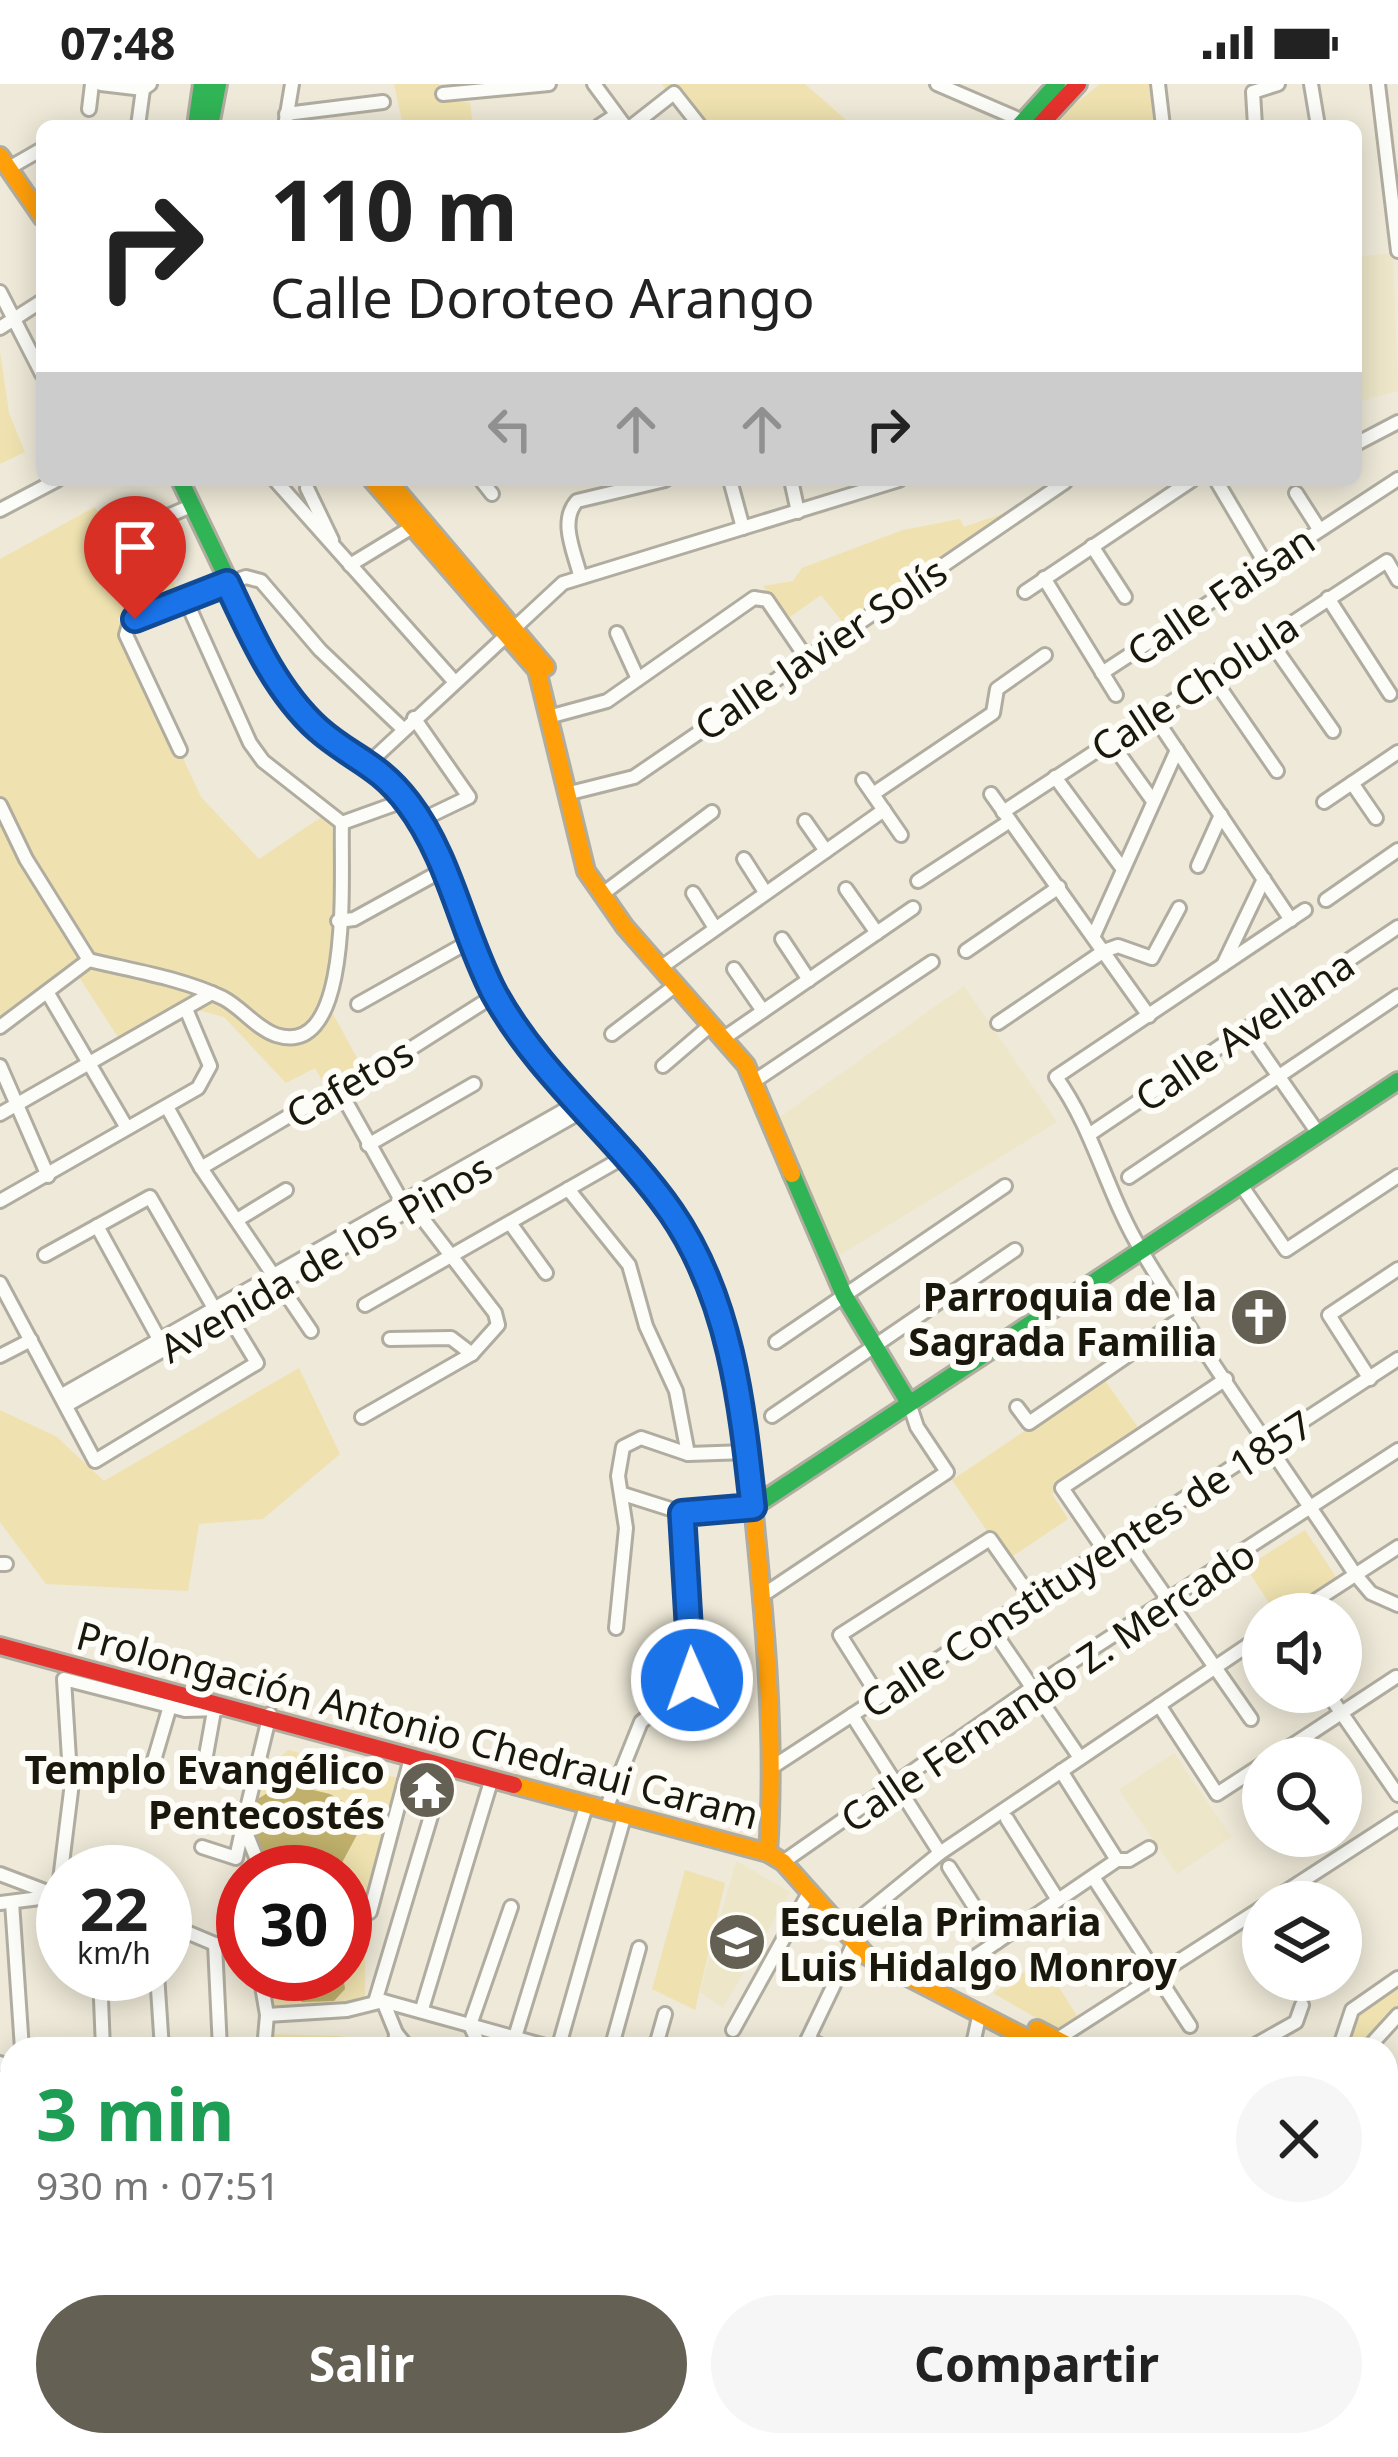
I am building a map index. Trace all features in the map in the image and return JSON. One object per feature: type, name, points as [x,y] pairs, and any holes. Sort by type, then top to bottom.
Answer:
[{"type":"main road","points":[[1032,120],[1057,84]]},
{"type":"main road","points":[[1034,120],[1078,84]]},
{"type":"main road","points":[[198,120],[210,85]]},
{"type":"main road","points":[[210,85],[210,120]]},
{"type":"main road","points":[[3,164],[36,209]]},
{"type":"main road","points":[[182,486],[259,650],[303,713],[338,744],[371,761],[421,820],[495,995],[544,1068],[626,1156],[686,1238],[723,1329],[742,1400],[763,1595],[776,1858]]},
{"type":"main road","points":[[377,486],[409,529],[507,630]]},
{"type":"main road","points":[[393,486],[537,670],[553,716],[580,855],[601,895],[755,1080],[844,1295],[909,1402]]},
{"type":"main road","points":[[753,1507],[1398,1081]]},
{"type":"main road","name":"Prolongación Antonio Chedraui Caram","points":[[0,1646],[270,1714],[411,1758],[776,1858],[849,1936]]},
{"type":"main road","points":[[849,1936],[941,1980],[1037,2037]]},
{"type":"main road","points":[[849,1936],[881,1964],[1033,2037]]},
{"type":"street","points":[[89,110],[92,84]]},
{"type":"street","points":[[101,84],[147,87],[139,120]]},
{"type":"street","points":[[292,84],[285,120],[383,102]]},
{"type":"street","points":[[443,94],[549,84]]},
{"type":"street","points":[[594,84],[622,120]]},
{"type":"street","points":[[937,84],[957,88],[1018,120]]},
{"type":"street","points":[[1157,84],[1162,120]]},
{"type":"street","points":[[1311,84],[1317,120]]},
{"type":"street","points":[[1378,84],[1398,251]]},
{"type":"street","points":[[1254,120],[1252,96],[1270,85]]},
{"type":"street","points":[[627,120],[674,93],[695,120]]},
{"type":"street","points":[[3,164],[36,151]]},
{"type":"street","points":[[0,292],[36,361]]},
{"type":"street","points":[[0,328],[36,305]]},
{"type":"street","points":[[1362,441],[1398,422]]},
{"type":"street","name":"Calle Faisan","points":[[1102,673],[1398,479]]},
{"type":"street","points":[[0,510],[45,486]]},
{"type":"street","points":[[280,486],[453,680]]},
{"type":"street","points":[[486,486],[493,494]]},
{"type":"street","points":[[580,575],[566,518],[570,508],[577,501],[640,486]]},
{"type":"street","points":[[732,486],[743,528]]},
{"type":"street","points":[[792,486],[798,512]]},
{"type":"street","points":[[371,761],[547,593],[580,575],[798,512],[855,486]]},
{"type":"street","name":"Calle Javier Solís","points":[[566,794],[634,777],[1059,486]]},
{"type":"street","points":[[1025,592],[1183,486]]},
{"type":"street","points":[[1219,486],[1264,563]]},
{"type":"street","points":[[307,488],[332,544]]},
{"type":"street","points":[[1296,493],[1319,529]]},
{"type":"street","points":[[124,535],[190,506]]},
{"type":"street","points":[[350,565],[409,529]]},
{"type":"street","points":[[1092,546],[1125,598]]},
{"type":"street","name":"Calle Cholula","points":[[918,880],[1055,777],[1387,561],[1398,580]]},
{"type":"street","points":[[180,751],[126,635],[135,619],[184,596],[247,577],[261,580],[320,650],[402,728]]},
{"type":"street","points":[[1044,578],[1116,694]]},
{"type":"street","points":[[184,596],[263,761],[342,824]]},
{"type":"street","points":[[553,716],[608,701],[761,597],[805,656]]},
{"type":"street","points":[[1328,598],[1390,694]]},
{"type":"street","points":[[616,633],[638,679]]},
{"type":"street","points":[[1268,638],[1333,731]]},
{"type":"street","points":[[873,794],[993,713],[997,689],[1045,655]]},
{"type":"street","points":[[1210,675],[1277,771]]},
{"type":"street","points":[[1152,713],[1291,920]]},
{"type":"street","points":[[414,718],[469,796],[421,820]]},
{"type":"street","points":[[1110,741],[1153,800]]},
{"type":"street","points":[[1094,935],[1177,750]]},
{"type":"street","points":[[1324,802],[1398,752]]},
{"type":"street","points":[[1055,777],[1122,868]]},
{"type":"street","points":[[863,780],[901,836]]},
{"type":"street","points":[[1352,783],[1376,818]]},
{"type":"street","points":[[991,794],[1149,1016]]},
{"type":"street","points":[[342,824],[406,800]]},
{"type":"street","points":[[0,805],[26,859],[89,960],[212,993],[279,1036],[308,1034],[330,1006],[342,824]]},
{"type":"street","points":[[660,968],[884,810]]},
{"type":"street","points":[[601,895],[712,812]]},
{"type":"street","points":[[1198,866],[1221,815]]},
{"type":"street","points":[[805,821],[826,851]]},
{"type":"street","points":[[1325,900],[1398,850]]},
{"type":"street","points":[[744,859],[765,892]]},
{"type":"street","points":[[338,921],[354,919],[443,871]]},
{"type":"street","points":[[1222,966],[1264,879]]},
{"type":"street","points":[[966,951],[1059,886]]},
{"type":"street","points":[[846,889],[877,933]]},
{"type":"street","points":[[693,893],[715,928]]},
{"type":"street","points":[[663,1066],[718,1031],[763,1011],[913,908]]},
{"type":"street","points":[[998,1023],[1104,951],[1118,946],[1152,958],[1179,908]]},
{"type":"street","points":[[1305,910],[1056,1077],[1090,1134],[1107,1184],[1141,1250],[1355,1574],[1371,1593],[1398,1605]]},
{"type":"street","name":"Calle Avellana","points":[[1090,1134],[1398,927]]},
{"type":"street","points":[[782,939],[808,980]]},
{"type":"street","points":[[358,1004],[472,940]]},
{"type":"street","points":[[0,1028],[89,960]]},
{"type":"street","points":[[755,1080],[932,962]]},
{"type":"street","points":[[734,969],[763,1011]]},
{"type":"street","points":[[612,1034],[676,985]]},
{"type":"street","points":[[0,1114],[212,993]]},
{"type":"street","points":[[49,995],[127,1128]]},
{"type":"street","name":"Cafetos","points":[[202,1168],[293,1113],[341,1093],[495,995]]},
{"type":"street","points":[[1129,1177],[1398,997]]},
{"type":"street","points":[[0,1202],[167,1107],[207,1077],[210,1066],[185,1009]]},
{"type":"street","points":[[1245,1028],[1318,1133]]},
{"type":"street","points":[[0,1066],[48,1175]]},
{"type":"street","points":[[368,1144],[474,1084]]},
{"type":"street","points":[[341,1093],[407,1203],[498,1325],[472,1354],[362,1417]]},
{"type":"street","name":"Avenida de los Pinos","points":[[64,1400],[159,1339],[277,1280],[581,1106]]},
{"type":"street","points":[[167,1107],[202,1168],[311,1330]]},
{"type":"street","points":[[365,1305],[626,1156]]},
{"type":"street","points":[[1240,1185],[1286,1250],[1398,1176]]},
{"type":"street","points":[[776,1342],[1005,1186]]},
{"type":"street","points":[[568,1189],[629,1265],[646,1326],[676,1390],[688,1454]]},
{"type":"street","points":[[237,1220],[286,1190]]},
{"type":"street","points":[[0,1284],[95,1461],[257,1363],[150,1197],[45,1256]]},
{"type":"street","points":[[510,1222],[546,1273]]},
{"type":"street","points":[[97,1226],[159,1339]]},
{"type":"street","points":[[772,1416],[1015,1250]]},
{"type":"street","points":[[1370,1379],[1329,1316],[1398,1269]]},
{"type":"street","name":"Avenida de los Pinos","points":[[64,1400],[221,1308]]},
{"type":"street","points":[[1017,1406],[1029,1423],[1185,1316]]},
{"type":"street","points":[[390,1339],[452,1338],[472,1354]]},
{"type":"street","points":[[0,1356],[31,1340]]},
{"type":"street","name":"Calle Constituyentes de 1857","points":[[774,1766],[1398,1359]]},
{"type":"street","points":[[1105,1551],[1061,1488],[1226,1379]]},
{"type":"street","points":[[763,1595],[947,1472],[917,1427],[909,1402]]},
{"type":"street","points":[[616,1628],[626,1528],[618,1476],[623,1447],[641,1438],[688,1454],[747,1452]]},
{"type":"street","name":"Calle Fernando Z. Mercado","points":[[776,1858],[898,1783],[1028,1690],[1398,1450]]},
{"type":"street","points":[[622,1494],[682,1513],[753,1507]]},
{"type":"street","points":[[606,1809],[641,1722],[692,1680],[682,1513]]},
{"type":"street","points":[[1125,1538],[1251,1719]]},
{"type":"street","points":[[879,1696],[840,1635],[990,1539],[1032,1599]]},
{"type":"street","points":[[1326,1593],[1398,1546]]},
{"type":"street","points":[[991,1627],[1028,1690],[1080,1758]]},
{"type":"street","points":[[816,2037],[849,1936],[940,1853],[1242,1649]]},
{"type":"street","points":[[1305,1737],[1394,1675]]},
{"type":"street","points":[[66,1845],[71,1791],[64,1679],[170,1706],[214,1711],[233,1705]]},
{"type":"street","points":[[1159,1705],[1217,1794],[1242,1778]]},
{"type":"street","points":[[150,1774],[170,1706]]},
{"type":"street","points":[[206,1761],[214,1711]]},
{"type":"street","points":[[202,1846],[236,1858],[270,1714]]},
{"type":"street","points":[[1341,1714],[1398,1795]]},
{"type":"street","points":[[852,1715],[940,1853]]},
{"type":"street","points":[[372,1904],[411,1758]]},
{"type":"street","points":[[400,2037],[379,2001],[446,1766]]},
{"type":"street","points":[[1061,1772],[1117,1860]]},
{"type":"street","points":[[422,2009],[491,1778]]},
{"type":"street","points":[[267,2015],[347,2010],[379,2001],[515,2037],[587,1803]]},
{"type":"street","points":[[554,2037],[626,1814]]},
{"type":"street","points":[[1302,1881],[1398,1819]]},
{"type":"street","points":[[1006,1820],[1058,1900]]},
{"type":"street","points":[[243,1825],[251,1845]]},
{"type":"street","points":[[941,1980],[1117,1860],[1129,1860],[1149,1848]]},
{"type":"street","points":[[949,1867],[997,1942]]},
{"type":"street","points":[[0,1874],[36,1887]]},
{"type":"street","points":[[1093,1877],[1190,2026]]},
{"type":"street","points":[[734,2030],[811,1892]]},
{"type":"street","points":[[21,2037],[6,1903],[36,1899]]},
{"type":"street","points":[[476,2037],[470,2025],[511,1906]]},
{"type":"street","points":[[1062,2037],[1242,1920]]},
{"type":"street","points":[[192,1934],[215,1944],[219,2037]]},
{"type":"street","points":[[613,2037],[639,1948]]},
{"type":"street","points":[[1344,2037],[1352,2010],[1398,1978]]},
{"type":"street","points":[[101,2001],[103,2037]]},
{"type":"street","points":[[159,2001],[161,2037]]},
{"type":"street","points":[[265,2001],[265,2037]]},
{"type":"street","points":[[1269,2037],[1296,2022],[1302,2005]]},
{"type":"street","points":[[975,2037],[980,2012]]},
{"type":"street","points":[[658,2037],[665,2014]]},
{"type":"street","points":[[396,2033],[396,2037]]},
{"type":"shaded area","points":[[394,84],[439,84],[443,99],[470,103],[472,120],[402,120]]},
{"type":"shaded area","points":[[662,84],[805,84],[846,120],[687,120]]},
{"type":"shaded area","points":[[1100,84],[1149,84],[1153,120],[1055,120]]},
{"type":"shaded area","points":[[1393,253],[1398,391],[1362,400],[1362,256]]},
{"type":"shaded area","points":[[0,352],[9,413],[25,452],[0,464]]},
{"type":"shaded area","points":[[95,507],[112,535],[152,513],[177,592],[118,618],[201,797],[259,859],[320,818],[332,822],[337,915],[332,1012],[363,1069],[331,1096],[315,1068],[286,1083],[224,1017],[180,1005],[118,1037],[71,965],[0,1016],[0,559]]},
{"type":"shaded area","points":[[1022,507],[845,625],[821,595],[790,617],[763,586],[793,581],[802,568],[903,530],[960,519],[964,527]]},
{"type":"shaded area","points":[[964,986],[1057,1122],[835,1258],[777,1119]]},
{"type":"shaded area","points":[[299,1368],[340,1454],[263,1519],[199,1524],[188,1591],[46,1584],[0,1522],[0,1410],[57,1437],[104,1481]]},
{"type":"shaded area","points":[[1103,1378],[1142,1433],[1052,1494],[1068,1519],[1007,1560],[952,1480]]},
{"type":"shaded area","points":[[1305,1530],[1338,1580],[1318,1593],[1263,1593],[1246,1567]]},
{"type":"shaded area","points":[[288,1750],[402,1779],[388,1862],[372,1914],[372,1845],[254,1845],[252,1806],[274,1764]]},
{"type":"shaded area","points":[[1174,1753],[1231,1837],[1177,1874],[1119,1790]]},
{"type":"shaded area","points":[[284,1783],[330,1794],[360,1811],[358,1833],[352,1845],[260,1845],[256,1800]]},
{"type":"shaded area","name":"Escuela Primaria Luis Hidalgo Monroy","points":[[736,1861],[790,1892],[723,2008],[700,1992]]},
{"type":"shaded area","points":[[685,1870],[725,1883],[695,2010],[652,1989]]},
{"type":"shaded area","points":[[1042,1960],[1077,2016],[1059,2031],[993,1993]]},
{"type":"shaded area","points":[[1398,1983],[1398,2009],[1372,2037],[1346,2037],[1356,2011]]},
{"type":"shaded area","points":[[273,2001],[365,2001],[365,2005],[275,2006]]},
{"type":"shaded area","points":[[272,2034],[341,2036],[341,2037]]},
{"type":"traffic: fast","points":[[197,120],[202,84]]},
{"type":"traffic: fast","points":[[211,120],[218,84]]},
{"type":"traffic: fast","points":[[1024,120],[1057,84]]},
{"type":"traffic: fast","points":[[183,486],[273,674],[319,730],[371,761],[421,820],[495,995],[545,1068],[626,1156],[686,1239],[723,1329],[742,1400],[749,1465]]},
{"type":"traffic: fast","points":[[753,1507],[1398,1081]]},
{"type":"traffic: fast","points":[[792,1174],[844,1295],[909,1403]]},
{"type":"traffic: slow","points":[[0,156],[36,208]]},
{"type":"traffic: slow","points":[[377,486],[537,670],[586,871],[625,927],[746,1065],[792,1174]]},
{"type":"traffic: slow","points":[[393,486],[546,667]]},
{"type":"traffic: slow","points":[[749,1465],[769,1707],[768,1853]]},
{"type":"traffic: slow","points":[[514,1785],[768,1853],[783,1862],[867,1956],[1025,2037]]},
{"type":"traffic: slow","points":[[1037,2029],[1052,2037]]},
{"type":"traffic: jam","points":[[1045,120],[1078,84]]},
{"type":"traffic: jam","points":[[0,1646],[514,1785]]},
{"type":"place","name":"Parroquia de la Sagrada Familia","points":[[1259,1317]]},
{"type":"place","name":"Templo Evangélico Pentecostés","points":[[427,1790]]},
{"type":"place","name":"Escuela Primaria Luis Hidalgo Monroy","points":[[737,1942]]},
{"type":"route","points":[[135,619],[227,583],[259,650],[303,713],[338,744],[371,761],[421,820],[495,995],[544,1068],[626,1156],[686,1238],[735,1365],[753,1507],[682,1513],[692,1680]]}]
